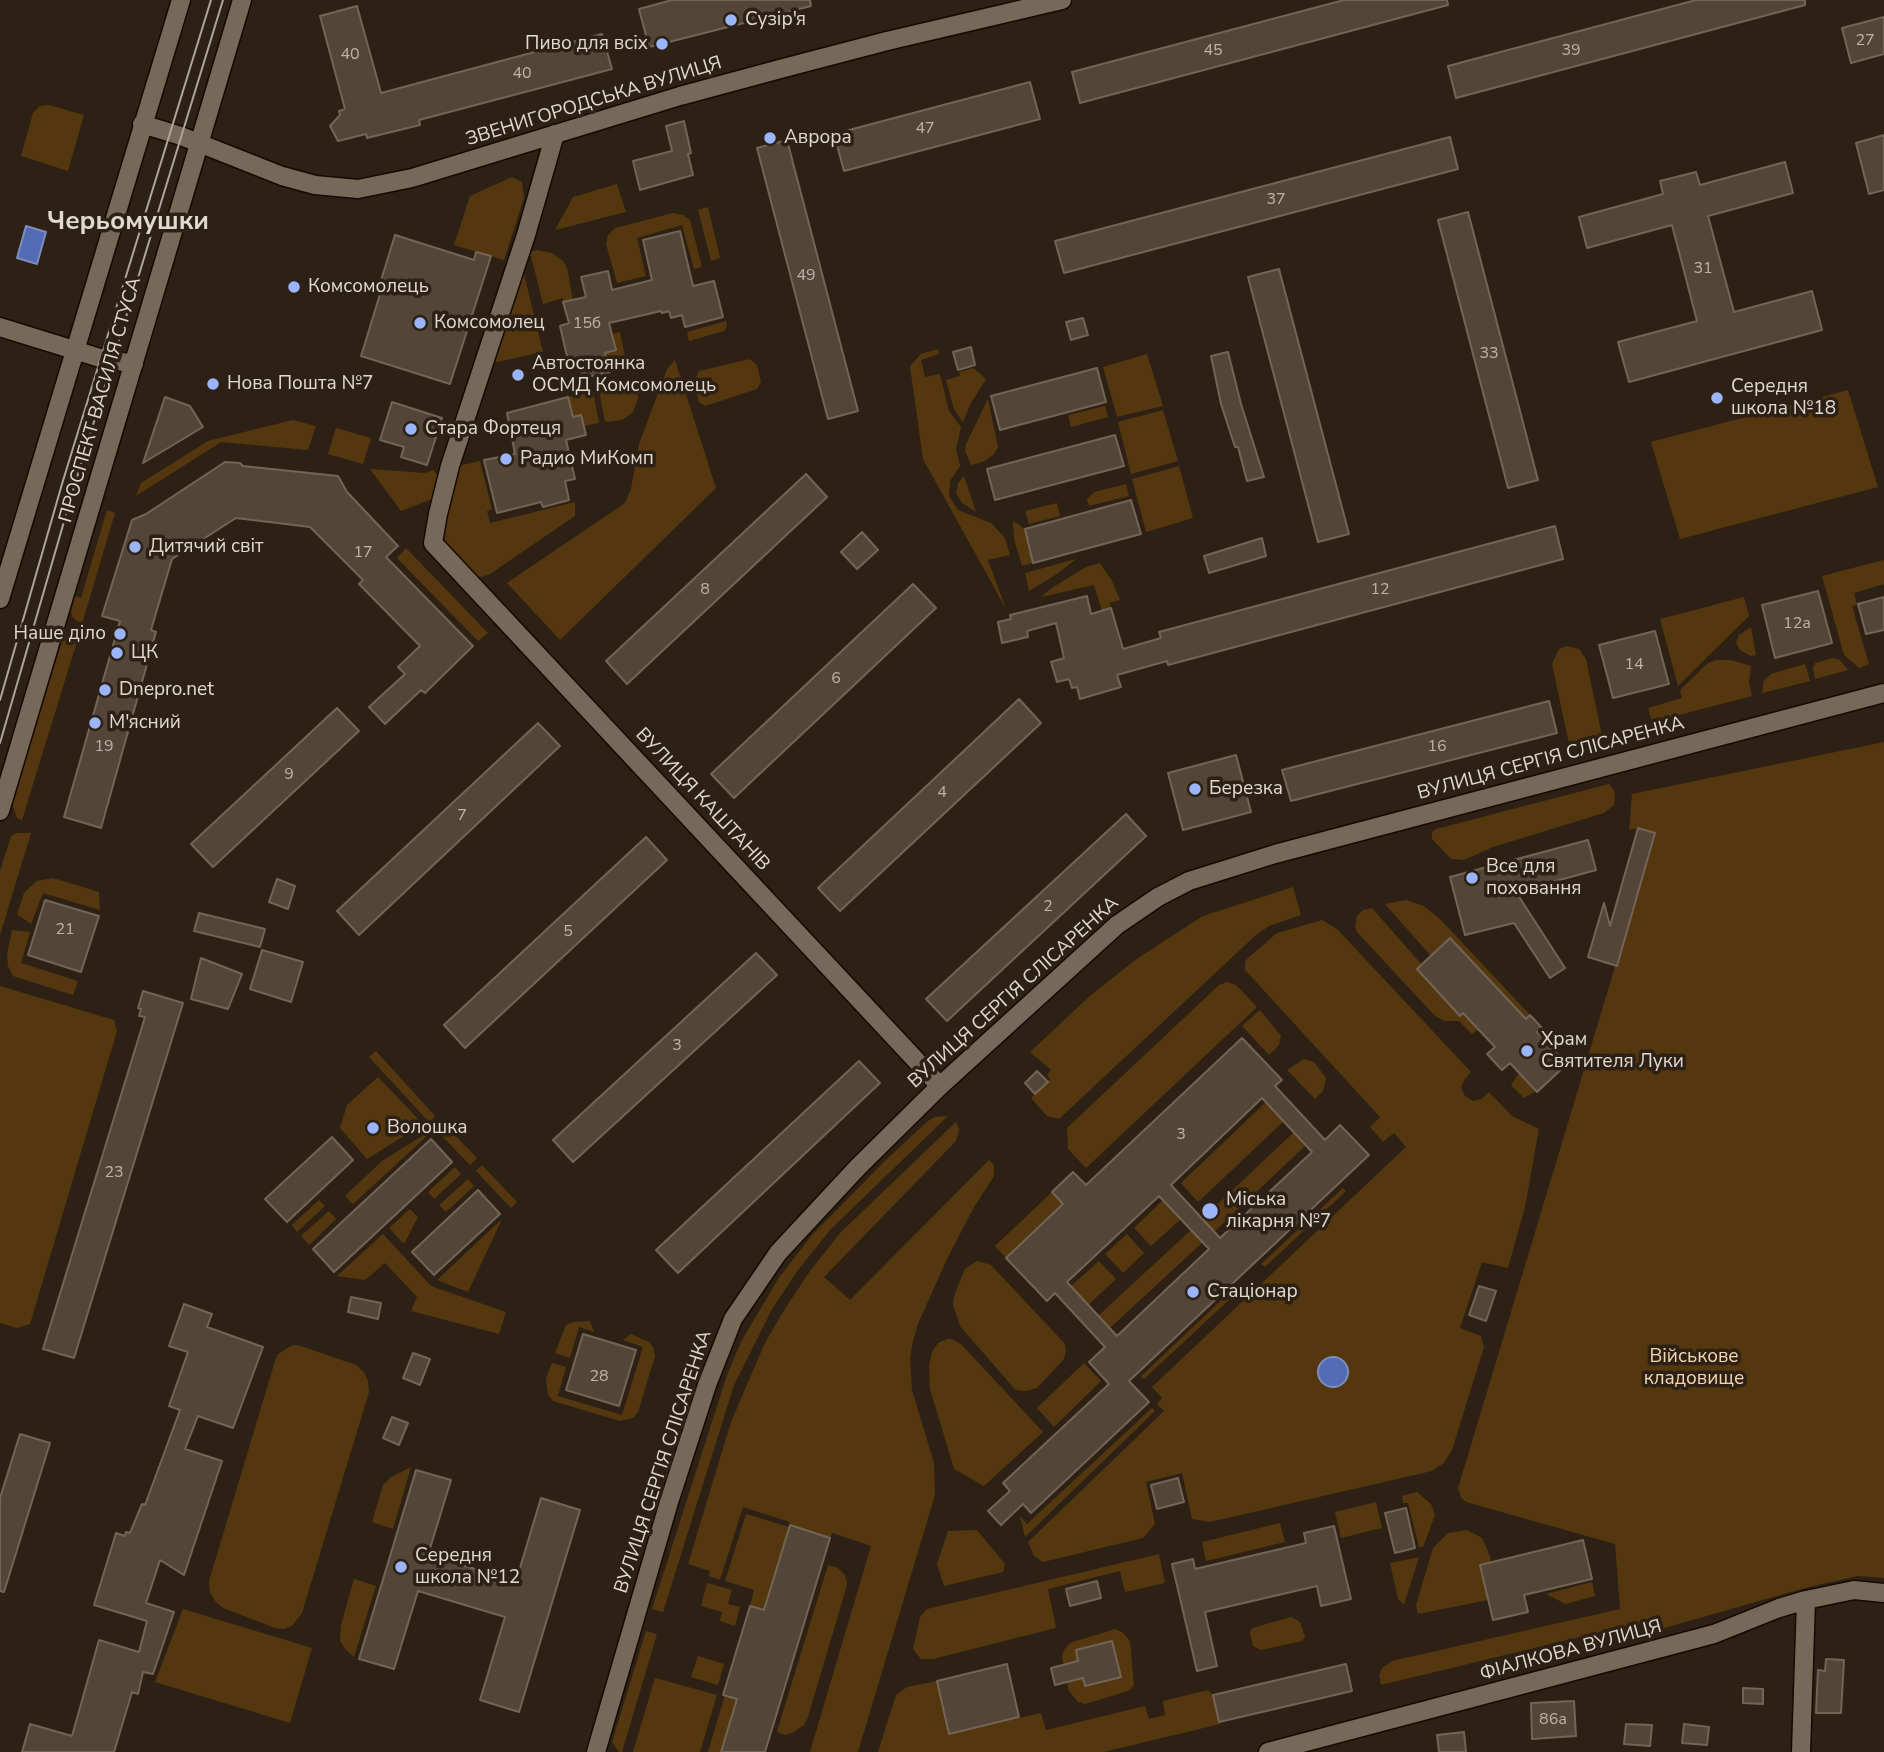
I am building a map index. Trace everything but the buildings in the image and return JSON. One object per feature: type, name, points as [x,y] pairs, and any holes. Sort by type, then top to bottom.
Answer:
[{"type":"street","name":"ПРОСПЕКТ ВАСИЛЯ СТУСА","points":[[0,599],[181,0]]},
{"type":"street","name":"ПРОСПЕКТ ВАСИЛЯ СТУСА","points":[[0,811],[242,0]]},
{"type":"street","name":"ЗВЕНИГОРОДСЬКА ВУЛИЦЯ","points":[[142,124],[282,176],[315,185],[358,189],[412,178],[680,96],[873,44],[1062,0]]},
{"type":"street","name":"ВУЛИЦЯ КАШТАНІВ","points":[[555,134],[526,235],[450,466],[433,543],[940,1086]]},
{"type":"street","points":[[0,327],[100,358],[134,364]]},
{"type":"street","name":"ВУЛИЦЯ СЕРГІЯ СЛІСАРЕНКА","points":[[596,1752],[669,1502],[707,1385],[733,1319],[778,1252],[858,1167],[940,1086],[1117,925],[1158,897],[1189,881],[1302,847],[1884,693]]},
{"type":"street","name":"ФІАЛКОВА ВУЛИЦЯ","points":[[1268,1752],[1714,1634],[1779,1608],[1854,1590],[1884,1592]]},
{"type":"street","points":[[1801,1752],[1806,1601]]},
{"type":"green space","points":[[49,105],[84,115],[68,171],[21,156],[33,113],[40,106]]},
{"type":"green space","points":[[512,177],[522,182],[524,198],[504,260],[454,245],[470,196]]},
{"type":"green space","points":[[617,184],[626,212],[555,230],[573,197]]},
{"type":"green space","points":[[708,207],[720,258],[711,261],[698,210]]},
{"type":"green space","points":[[673,213],[690,220],[702,267],[694,269],[682,225],[637,238],[646,276],[617,283],[606,244],[608,235],[615,228]]},
{"type":"green space","points":[[537,250],[552,253],[563,261],[567,268],[573,300],[563,302],[563,298],[543,304],[530,252]]},
{"type":"green space","points":[[523,270],[543,352],[493,363]]},
{"type":"green space","points":[[726,321],[724,331],[689,341],[687,332]]},
{"type":"green space","points":[[620,332],[627,367],[610,372],[605,353],[612,334]]},
{"type":"green space","points":[[938,349],[939,354],[921,360],[925,377],[940,374],[949,411],[961,427],[956,449],[960,466],[950,481],[949,496],[958,510],[991,523],[1005,538],[1010,555],[988,560],[1006,609],[923,459],[910,366],[921,354]]},
{"type":"green space","points":[[1147,354],[1163,406],[1117,417],[1103,367]]},
{"type":"green space","points":[[750,359],[757,365],[761,382],[757,389],[705,406],[699,402],[694,382],[699,371]]},
{"type":"green space","points":[[675,360],[716,488],[560,640],[507,583],[625,503],[631,489],[639,444],[667,369]]},
{"type":"green space","points":[[973,368],[986,379],[963,422],[954,409],[946,380]]},
{"type":"green space","points":[[634,380],[638,398],[633,412],[622,420],[605,422],[599,390]]},
{"type":"green space","points":[[1848,390],[1878,487],[1680,539],[1651,442]]},
{"type":"green space","points":[[593,391],[599,423],[584,426],[581,415],[573,417],[568,397]]},
{"type":"green space","points":[[988,399],[998,447],[985,461],[971,465],[965,451],[966,444]]},
{"type":"green space","points":[[1105,406],[1108,417],[1071,427],[1068,415]]},
{"type":"green space","points":[[1163,410],[1178,461],[1131,474],[1118,422]]},
{"type":"green space","points":[[293,420],[316,426],[308,450],[221,442],[136,496],[141,483],[208,441]]},
{"type":"green space","points":[[336,428],[371,438],[363,464],[328,454]]},
{"type":"green space","points":[[480,461],[492,509],[487,511],[490,523],[575,502],[575,516],[490,574],[481,577],[473,575],[449,549],[444,538],[458,466]]},
{"type":"green space","points":[[1179,466],[1193,518],[1146,532],[1132,479]]},
{"type":"green space","points":[[370,469],[425,473],[433,470],[441,479],[432,499],[401,511]]},
{"type":"green space","points":[[964,476],[976,512],[962,503],[956,493],[958,483]]},
{"type":"green space","points":[[1126,484],[1129,496],[1089,506],[1087,499],[1094,492]]},
{"type":"green space","points":[[1057,503],[1060,516],[1029,524],[1025,511]]},
{"type":"green space","points":[[107,510],[115,513],[82,624],[73,618],[71,612],[75,596],[81,598]]},
{"type":"green space","points":[[1013,521],[1025,529],[1033,563],[1022,566],[1014,539]]},
{"type":"green space","points":[[406,548],[488,633],[478,641],[397,558]]},
{"type":"green space","points":[[1076,559],[1057,574],[1029,591],[1025,573]]},
{"type":"green space","points":[[1884,560],[1884,584],[1854,593],[1857,605],[1852,606],[1869,664],[1859,668],[1844,655],[1822,576]]},
{"type":"green space","points":[[1100,563],[1120,600],[1109,603],[1111,608],[1102,611],[1094,585],[1041,597],[1086,567]]},
{"type":"green space","points":[[1744,597],[1749,616],[1678,686],[1660,619]]},
{"type":"green space","points":[[1751,627],[1756,655],[1751,656],[1740,650],[1736,643],[1739,635]]},
{"type":"green space","points":[[72,635],[79,635],[22,820],[17,818],[12,804],[62,641]]},
{"type":"green space","points":[[1566,646],[1579,649],[1586,659],[1602,736],[1569,744],[1552,664],[1559,649]]},
{"type":"green space","points":[[1833,658],[1840,660],[1848,670],[1815,679],[1815,663]]},
{"type":"green space","points":[[1731,660],[1751,666],[1749,682],[1752,696],[1652,722],[1648,708],[1682,698],[1680,690],[1708,663]]},
{"type":"green space","points":[[1805,664],[1810,681],[1762,693],[1764,680],[1771,674]]},
{"type":"green space","name":"Військове кладовище","points":[[1884,742],[1884,1578],[1858,1576],[1805,1588],[1657,1630],[1654,1619],[1381,1685],[1379,1675],[1382,1668],[1392,1661],[1620,1609],[1615,1544],[1466,1502],[1461,1498],[1458,1488],[1655,834],[1638,828],[1629,830],[1632,794]]},
{"type":"green space","points":[[1609,784],[1615,792],[1614,805],[1604,813],[1493,847],[1464,860],[1451,859],[1432,839],[1432,832],[1436,829]]},
{"type":"green space","points":[[16,833],[31,833],[0,935],[0,871],[11,836]]},
{"type":"green space","points":[[53,878],[99,892],[100,910],[43,893],[31,924],[17,914],[24,893],[30,887],[37,881]]},
{"type":"green space","points":[[1293,887],[1301,915],[1269,926],[1256,935],[1059,1119],[1047,1116],[1031,1098],[1050,1079],[1047,1075],[1051,1070],[1030,1052],[1091,995],[1138,958],[1203,916]]},
{"type":"green space","points":[[1406,900],[1424,906],[1442,921],[1530,1015],[1526,1019],[1451,938],[1431,956],[1385,904]]},
{"type":"green space","points":[[1372,908],[1422,965],[1417,970],[1460,1015],[1463,1013],[1478,1029],[1472,1034],[1459,1021],[1445,1021],[1435,1016],[1357,932],[1357,916],[1363,910]]},
{"type":"green space","points":[[1322,920],[1337,929],[1471,1072],[1461,1088],[1465,1096],[1473,1101],[1482,1099],[1489,1092],[1512,1116],[1539,1129],[1525,1207],[1508,1268],[1482,1262],[1460,1328],[1481,1336],[1484,1347],[1452,1450],[1444,1463],[1432,1471],[1210,1522],[1192,1519],[1182,1473],[1146,1482],[1155,1524],[1143,1538],[1043,1562],[1034,1556],[1028,1542],[1164,1411],[1157,1404],[1162,1398],[1152,1387],[1406,1147],[1394,1133],[1383,1142],[1370,1127],[1380,1117],[1245,970],[1248,958],[1277,933]]},
{"type":"green space","points":[[12,930],[30,932],[21,963],[78,981],[73,995],[13,976],[8,966],[7,954]]},
{"type":"green space","points":[[1227,982],[1236,985],[1257,1007],[1086,1168],[1068,1149],[1067,1128],[1219,985]]},
{"type":"green space","points":[[0,986],[114,1020],[117,1031],[30,1324],[17,1328],[0,1323]]},
{"type":"green space","points":[[1260,1010],[1281,1036],[1279,1045],[1269,1055],[1242,1026]]},
{"type":"green space","points":[[376,1051],[435,1116],[429,1122],[369,1057]]},
{"type":"green space","points":[[1304,1059],[1314,1062],[1326,1078],[1323,1091],[1315,1099],[1287,1070]]},
{"type":"green space","points":[[1519,1073],[1536,1091],[1524,1098],[1511,1085]]},
{"type":"green space","points":[[378,1077],[423,1124],[367,1159],[340,1128],[347,1105]]},
{"type":"green space","points":[[1266,1102],[1284,1121],[1198,1202],[1181,1183]]},
{"type":"green space","points":[[948,1116],[831,1229],[798,1270],[772,1309],[734,1385],[663,1612],[652,1609],[727,1375],[741,1342],[778,1279],[812,1235],[889,1157],[928,1121],[935,1117]]},
{"type":"green space","points":[[956,1122],[959,1130],[956,1141],[824,1277],[850,1300],[989,1160],[994,1165],[994,1176],[974,1207],[947,1259],[913,1341],[910,1358],[912,1390],[934,1463],[935,1495],[858,1752],[810,1752],[871,1546],[832,1533],[830,1538],[743,1507],[720,1580],[709,1576],[710,1571],[688,1564],[731,1422],[764,1345],[781,1315],[810,1271],[841,1232]]},
{"type":"green space","points":[[446,1126],[477,1158],[470,1165],[439,1133]]},
{"type":"green space","points":[[1294,1132],[1306,1145],[1214,1232],[1202,1219]]},
{"type":"green space","points":[[425,1134],[427,1136],[353,1204],[345,1196],[382,1161]]},
{"type":"green space","points":[[482,1165],[517,1202],[511,1208],[476,1171]]},
{"type":"green space","points":[[455,1167],[461,1174],[434,1199],[428,1192]]},
{"type":"green space","points":[[468,1179],[474,1186],[446,1212],[439,1205]]},
{"type":"green space","points":[[1343,1188],[1346,1191],[1265,1267],[1261,1264]]},
{"type":"green space","points":[[1052,1192],[1063,1204],[1006,1258],[995,1246]]},
{"type":"green space","points":[[319,1200],[325,1206],[297,1232],[292,1225]]},
{"type":"green space","points":[[1163,1200],[1181,1219],[1151,1246],[1134,1228]]},
{"type":"green space","points":[[410,1209],[418,1217],[404,1244],[389,1228]]},
{"type":"green space","points":[[329,1211],[336,1219],[309,1245],[301,1236]]},
{"type":"green space","points":[[502,1219],[468,1292],[437,1280]]},
{"type":"green space","points":[[1191,1230],[1203,1242],[1110,1328],[1098,1316]]},
{"type":"green space","points":[[383,1234],[431,1286],[506,1312],[499,1334],[411,1311],[417,1297],[385,1263],[365,1280],[337,1276]]},
{"type":"green space","points":[[1127,1234],[1144,1253],[1123,1273],[1105,1254]]},
{"type":"green space","points":[[977,1261],[991,1265],[1065,1344],[1064,1359],[1037,1388],[1016,1390],[960,1326],[953,1304],[955,1293],[965,1269]]},
{"type":"green space","points":[[1099,1261],[1116,1279],[1088,1305],[1071,1286]]},
{"type":"green space","points":[[1227,1295],[1231,1298],[1144,1379],[1141,1376]]},
{"type":"green space","points":[[590,1321],[594,1332],[579,1327],[570,1358],[555,1353],[566,1325]]},
{"type":"green space","points":[[631,1334],[649,1342],[655,1356],[638,1412],[633,1418],[620,1421],[553,1401],[548,1395],[546,1378],[552,1363],[566,1367],[558,1396],[622,1415],[643,1347],[623,1340]]},
{"type":"green space","points":[[947,1339],[961,1344],[1043,1432],[984,1486],[954,1469],[930,1389],[929,1366],[932,1352],[938,1343]]},
{"type":"green space","points":[[293,1345],[356,1365],[364,1372],[369,1392],[302,1613],[292,1626],[284,1629],[223,1608],[210,1592],[209,1581],[275,1361],[278,1354]]},
{"type":"green space","points":[[1084,1363],[1101,1381],[1054,1427],[1037,1408]]},
{"type":"green space","points":[[1152,1408],[1155,1411],[1025,1537],[1020,1516],[1027,1524]]},
{"type":"green space","points":[[411,1467],[393,1529],[372,1522],[383,1485],[391,1477]]},
{"type":"green space","points":[[1417,1492],[1431,1504],[1435,1515],[1423,1547],[1419,1547],[1408,1503],[1403,1503],[1402,1496]]},
{"type":"green space","points":[[1376,1502],[1382,1528],[1341,1538],[1335,1512]]},
{"type":"green space","points":[[746,1514],[789,1527],[764,1610],[750,1606],[754,1590],[725,1581]]},
{"type":"green space","points":[[1280,1523],[1285,1542],[1206,1561],[1202,1542]]},
{"type":"green space","points":[[977,1530],[1005,1564],[1003,1572],[944,1586],[937,1564],[948,1531]]},
{"type":"green space","points":[[1467,1530],[1482,1538],[1490,1556],[1491,1562],[1480,1565],[1488,1600],[1418,1614],[1416,1605],[1433,1548],[1448,1533]]},
{"type":"green space","points":[[1159,1554],[1165,1583],[1125,1592],[1120,1571],[1048,1589],[1056,1628],[933,1659],[921,1659],[913,1649],[920,1617],[927,1609]]},
{"type":"green space","points":[[1419,1557],[1404,1605],[1398,1599],[1390,1563]]},
{"type":"green space","points":[[828,1565],[838,1568],[845,1575],[845,1592],[808,1717],[804,1725],[786,1735],[777,1731]]},
{"type":"green space","points":[[354,1579],[376,1586],[354,1657],[340,1640],[341,1625]]},
{"type":"green space","points":[[1592,1582],[1595,1596],[1566,1604],[1546,1594]]},
{"type":"green space","points":[[707,1583],[732,1590],[728,1604],[740,1607],[735,1626],[720,1621],[722,1612],[701,1606]]},
{"type":"green space","points":[[183,1609],[312,1648],[290,1723],[155,1682]]},
{"type":"green space","points":[[1291,1617],[1300,1622],[1305,1637],[1302,1641],[1261,1650],[1253,1646],[1250,1633],[1252,1628]]},
{"type":"green space","points":[[1115,1629],[1130,1641],[1134,1686],[1128,1691],[1085,1704],[1078,1702],[1069,1691],[1062,1657],[1064,1650],[1070,1643]]},
{"type":"green space","points":[[646,1631],[657,1634],[622,1752],[619,1752],[612,1742]]},
{"type":"green space","points":[[698,1656],[724,1664],[718,1685],[691,1677]]},
{"type":"green space","points":[[655,1678],[717,1695],[700,1752],[633,1752]]},
{"type":"green space","points":[[937,1681],[950,1734],[1041,1713],[1046,1730],[1145,1706],[1149,1719],[1165,1715],[1163,1701],[1208,1690],[1213,1695],[1220,1724],[1104,1752],[878,1752],[896,1695],[907,1687]]},
{"type":"green space","points":[[725,1695],[737,1699],[721,1752],[708,1752]]},
{"type":"water","points":[[26,226],[46,232],[37,264],[17,258]]},
{"type":"water","points":[[1333,1357],[1344,1361],[1348,1372],[1344,1383],[1333,1387],[1322,1383],[1318,1372],[1322,1361]]},
{"type":"tram line","points":[[0,700],[62,484],[211,0]]},
{"type":"tram line","points":[[0,743],[74,487],[223,0]]},
{"type":"place","name":"Сузір'я","points":[[731,20]]},
{"type":"place","name":"Пиво для всіх","points":[[662,44]]},
{"type":"place","name":"Аврора","points":[[770,138]]},
{"type":"place","name":"Комсомолець","points":[[294,287]]},
{"type":"place","name":"Комсомолец","points":[[420,323]]},
{"type":"place","name":"Автостоянка ОСМД Комсомолець","points":[[518,375]]},
{"type":"place","name":"Нова Пошта №7","points":[[213,384]]},
{"type":"place","name":"Середня школа №18","points":[[1717,398]]},
{"type":"place","name":"Стара Фортеця","points":[[411,429]]},
{"type":"place","name":"Радио МиКомп","points":[[506,459]]},
{"type":"place","name":"Дитячий світ","points":[[135,547]]},
{"type":"place","name":"Наше діло","points":[[120,634]]},
{"type":"place","name":"ЦК","points":[[117,653]]},
{"type":"place","name":"Dnepro.net","points":[[105,690]]},
{"type":"place","name":"М'ясний","points":[[95,723]]},
{"type":"place","name":"Березка","points":[[1195,789]]},
{"type":"place","name":"Все для поховання","points":[[1472,878]]},
{"type":"place","name":"Храм Святителя Луки","points":[[1527,1051]]},
{"type":"place","name":"Волошка","points":[[373,1128]]},
{"type":"place","name":"Міська лікарня №7","points":[[1210,1211]]},
{"type":"place","name":"Стаціонар","points":[[1193,1292]]},
{"type":"place","name":"Середня школа №12","points":[[401,1567]]},
{"type":"district","name":"Черьомушки","points":[[128,223]]}]
